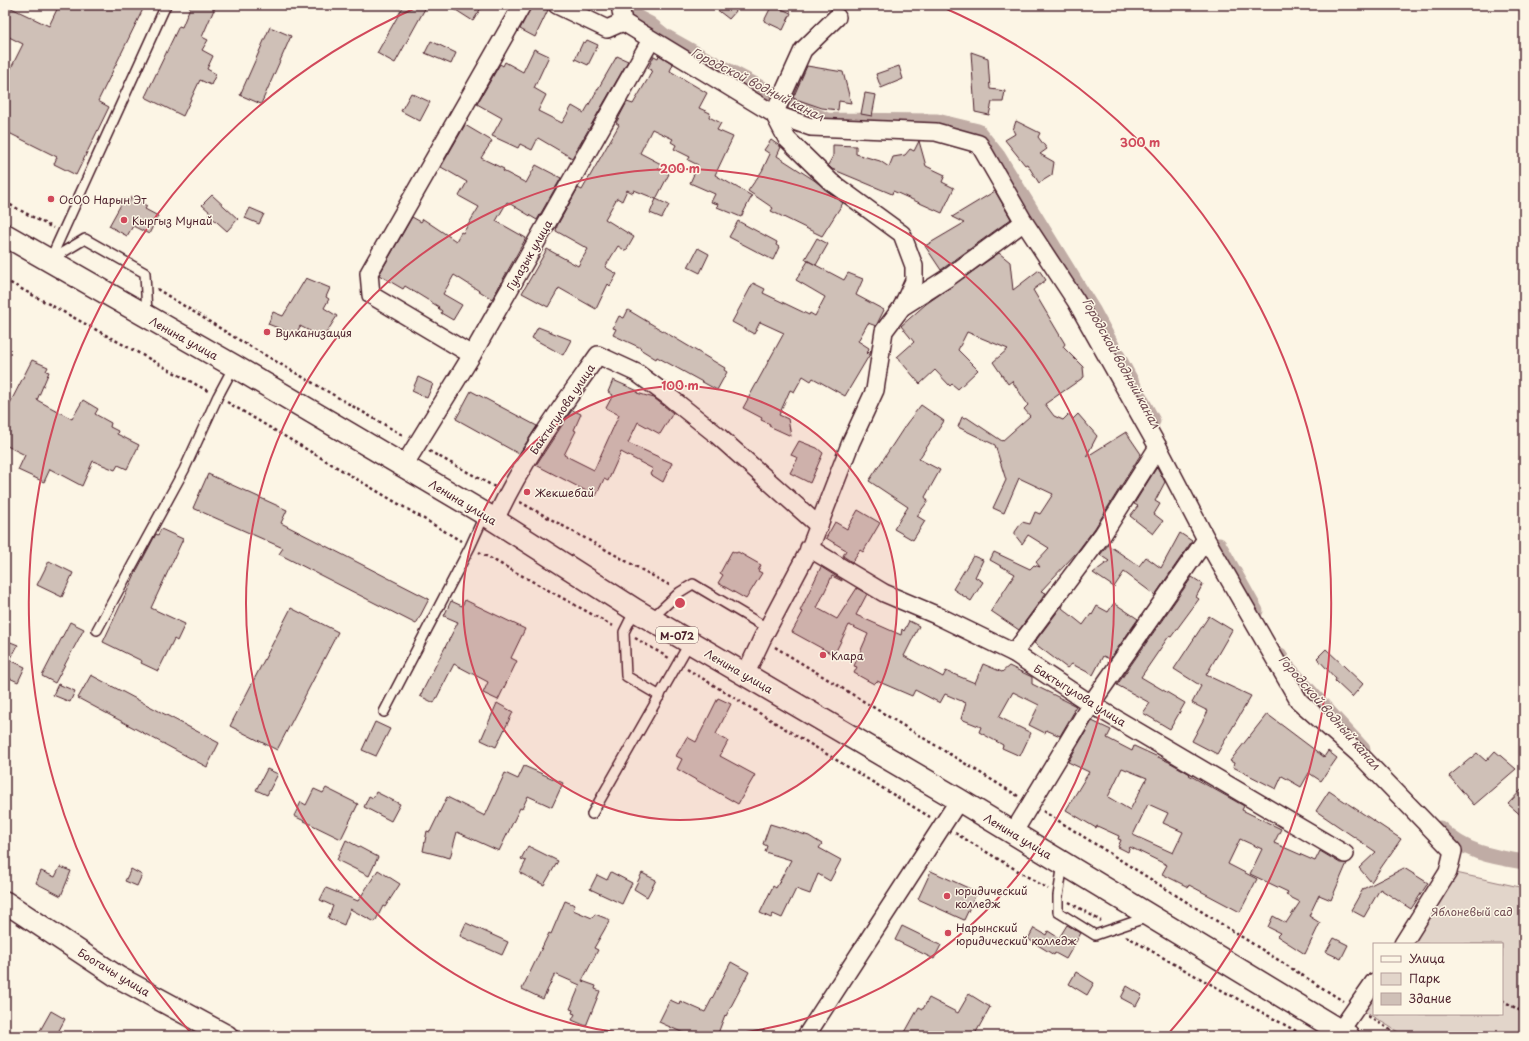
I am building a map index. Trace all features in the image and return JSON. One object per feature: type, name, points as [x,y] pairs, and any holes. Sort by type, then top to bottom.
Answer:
[{"type":"main road","name":"Ленина улица","points":[[5,235],[234,366],[490,517],[643,615],[959,800],[1344,1034]]},
{"type":"street","points":[[472,355],[371,295],[369,273],[522,5]]},
{"type":"street","points":[[557,5],[607,29],[623,22]]},
{"type":"street","points":[[620,5],[623,22],[774,114],[811,126],[936,132],[979,144],[1024,222],[1076,301],[1158,447],[1206,539],[1299,701],[1361,756],[1453,851],[1448,872],[1404,943]]},
{"type":"street","points":[[774,114],[803,50],[837,17]]},
{"type":"street","name":"Гулазык улица","points":[[403,467],[472,355],[651,40]]},
{"type":"street","points":[[744,675],[819,526],[851,442],[874,390],[884,331],[902,307],[914,280],[914,266],[902,234],[831,182],[787,139],[774,114]]},
{"type":"street","points":[[902,307],[949,277],[1024,222]]},
{"type":"street","name":"Бактыгулова улица","points":[[490,517],[507,494],[530,456],[598,355],[637,373],[683,408],[717,435],[819,526]]},
{"type":"street","points":[[1014,653],[1103,534],[1158,447]]},
{"type":"street","points":[[1013,833],[1091,704],[1206,539]]},
{"type":"street","name":"Бактыгулова улица","points":[[809,548],[884,593],[936,614],[1014,653],[1091,704],[1345,854]]},
{"type":"street","points":[[806,1036],[941,825],[959,800]]},
{"type":"street","name":"Боогачы улица","points":[[5,902],[118,977],[227,1036]]},
{"type":"street","points":[[1344,1034],[1354,1008],[1373,983]]},
{"type":"lane","points":[[50,260],[166,5]]},
{"type":"lane","points":[[50,260],[85,239],[145,273],[147,317]]},
{"type":"lane","points":[[97,630],[184,470],[218,396],[234,366]]},
{"type":"lane","points":[[384,712],[470,547],[490,517]]},
{"type":"lane","points":[[660,696],[626,676],[624,632],[643,615],[693,584],[764,633]]},
{"type":"lane","points":[[592,814],[690,642]]},
{"type":"lane","points":[[1063,863],[1058,896],[1058,912],[1095,935],[1151,916]]},
{"type":"path","points":[[5,202],[62,233]]},
{"type":"path","points":[[5,280],[218,396],[470,547],[678,663],[1058,896],[1174,964],[1305,1036]]},
{"type":"path","points":[[145,282],[234,337],[416,444],[680,592]]},
{"type":"path","points":[[764,633],[1030,803],[1400,1036]]},
{"type":"path","points":[[1503,1001],[1524,1013]]},
{"type":"green space","name":"Яблоневый сад","points":[[1456,873],[1524,888],[1524,1036],[1405,1036],[1362,1010],[1373,994],[1373,1015],[1503,1015],[1503,943],[1408,943]]},
{"type":"building","points":[[5,5],[49,26],[59,5],[145,5],[98,101],[109,107],[76,175],[54,164],[57,157],[5,131],[5,120],[9,112],[5,110],[5,80],[23,44],[5,35]]},
{"type":"building","points":[[191,5],[216,5],[202,37],[208,40],[202,50],[213,56],[207,69],[216,74],[211,85],[200,80],[183,116],[145,97],[179,26],[182,27]]},
{"type":"building","points":[[404,5],[427,5],[395,63],[377,53]]},
{"type":"building","points":[[448,5],[483,5],[473,21]]},
{"type":"building","points":[[532,5],[539,5],[548,10],[535,37],[520,29]]},
{"type":"building","points":[[711,5],[731,5],[737,10],[729,19]]},
{"type":"building","points":[[772,5],[791,13],[783,30],[764,21]]},
{"type":"building","points":[[270,27],[291,36],[261,104],[240,95]]},
{"type":"building","points":[[587,40],[598,45],[588,65],[575,59],[583,42],[585,43]]},
{"type":"building","points":[[431,41],[456,53],[451,64],[425,53]]},
{"type":"building","points":[[534,49],[549,56],[534,88],[546,95],[538,111],[562,123],[572,106],[584,113],[617,56],[628,61],[572,158],[538,138],[532,150],[520,144],[518,148],[492,136],[502,118],[477,104],[500,64],[503,66],[505,62],[523,72]]},
{"type":"building","points":[[971,52],[988,58],[990,89],[1005,91],[1003,102],[992,102],[989,115],[975,112]]},
{"type":"building","points":[[659,55],[673,64],[670,71],[707,93],[699,108],[710,113],[709,117],[721,123],[717,130],[733,137],[715,175],[752,196],[741,217],[717,207],[718,204],[711,202],[715,194],[690,183],[698,165],[688,160],[690,157],[674,149],[676,145],[671,142],[673,139],[652,129],[640,153],[661,164],[658,169],[669,174],[656,199],[634,190],[633,193],[627,190],[622,201],[617,198],[605,219],[634,237],[626,251],[618,246],[605,267],[617,274],[610,286],[608,284],[596,309],[559,288],[548,307],[522,293],[547,249],[578,266],[588,249],[556,231],[557,226],[578,188],[582,190],[619,125],[616,123],[627,102],[633,104],[649,77],[652,70],[648,68],[654,56],[658,58]]},
{"type":"building","points":[[807,66],[843,72],[851,103],[839,101],[838,110],[822,108],[793,98]]},
{"type":"building","points":[[899,66],[903,79],[881,88],[876,74]]},
{"type":"building","points":[[411,93],[430,102],[420,121],[401,111]]},
{"type":"building","points":[[865,93],[876,95],[872,116],[861,114]]},
{"type":"building","points":[[1016,121],[1040,133],[1038,137],[1047,149],[1040,154],[1054,162],[1052,175],[1039,183],[1027,164],[1025,165],[1005,140],[1015,134],[1013,130]]},
{"type":"building","points":[[465,125],[492,141],[481,158],[504,169],[503,171],[526,183],[536,165],[561,178],[537,220],[507,202],[496,221],[526,238],[492,299],[454,275],[443,294],[462,305],[453,320],[441,313],[442,311],[438,308],[439,307],[405,286],[403,289],[379,275],[412,217],[421,222],[423,219],[456,241],[461,232],[463,233],[479,207],[459,196],[467,182],[441,167]]},
{"type":"building","points":[[771,140],[781,147],[777,156],[814,180],[843,203],[822,236],[771,211],[773,208],[748,191],[762,171],[770,154],[764,150]]},
{"type":"building","points":[[919,141],[926,166],[945,175],[942,182],[954,188],[942,213],[893,191],[892,194],[832,169],[828,165],[833,156],[833,145],[856,146],[856,154],[880,161],[889,167],[893,157],[905,155],[910,149],[914,151]]},
{"type":"building","points":[[995,191],[1011,219],[941,270],[925,246],[964,223],[952,217]]},
{"type":"building","points":[[212,195],[238,219],[227,231],[208,214],[210,212],[202,205]]},
{"type":"building","name":"Кыргыз Мунай","points":[[131,197],[147,206],[145,209],[158,216],[149,234],[133,226],[127,236],[109,226],[124,199],[129,202]]},
{"type":"building","points":[[656,199],[669,205],[662,218],[650,213]]},
{"type":"building","points":[[250,208],[264,214],[259,224],[245,218]]},
{"type":"building","points":[[738,221],[777,242],[776,245],[779,247],[773,260],[729,237]]},
{"type":"building","points":[[817,238],[828,244],[816,265],[805,259]]},
{"type":"building","points":[[698,248],[709,254],[700,273],[688,267]]},
{"type":"building","points":[[999,253],[1010,262],[1013,290],[1039,270],[1046,280],[1033,290],[1065,344],[1063,347],[1083,367],[1084,377],[1045,404],[1054,416],[1063,420],[1069,414],[1073,419],[1078,414],[1097,436],[1086,457],[1126,432],[1141,454],[1095,528],[1077,552],[1041,591],[1046,593],[1019,630],[991,611],[1015,574],[990,560],[994,552],[1030,569],[1034,565],[1040,567],[1036,562],[1049,548],[1028,535],[1022,544],[1015,535],[1015,532],[1022,522],[1030,524],[1035,512],[1040,514],[1053,494],[1019,478],[1004,513],[993,508],[1006,480],[995,445],[958,427],[962,417],[966,417],[1002,441],[1030,416],[1024,409],[1028,405],[1012,381],[1008,384],[993,362],[1008,349],[967,332],[958,350],[978,370],[958,389],[952,384],[950,386],[935,370],[920,384],[897,357],[914,342],[901,326],[926,304]]},
{"type":"building","points":[[808,261],[844,280],[848,273],[863,279],[856,295],[884,310],[876,326],[868,323],[858,341],[869,348],[867,354],[871,350],[845,396],[813,378],[811,381],[803,376],[794,392],[790,390],[779,415],[788,419],[791,436],[769,426],[770,424],[761,420],[762,418],[743,408],[784,333],[760,322],[754,334],[732,322],[753,283],[765,289],[763,293],[809,315],[810,313],[815,316],[825,297],[796,280]]},
{"type":"building","points":[[306,278],[330,288],[326,297],[329,299],[324,308],[337,316],[323,338],[300,326],[296,335],[268,324],[273,312],[283,316]]},
{"type":"building","points":[[628,310],[725,368],[724,370],[727,372],[717,390],[657,357],[656,359],[640,349],[641,348],[613,335],[616,329],[613,328],[619,316],[624,318]]},
{"type":"building","points":[[538,327],[571,340],[563,355],[532,338]]},
{"type":"building","points":[[32,360],[48,367],[46,371],[49,372],[37,400],[72,419],[83,400],[98,409],[95,414],[111,423],[110,427],[118,431],[117,434],[139,445],[127,469],[118,465],[115,470],[93,461],[82,486],[50,469],[44,482],[18,470],[25,455],[5,445],[5,413]]},
{"type":"building","points":[[418,377],[433,384],[427,398],[412,391]]},
{"type":"building","points":[[613,380],[638,391],[637,393],[654,398],[673,413],[660,434],[638,422],[628,443],[672,463],[663,482],[650,474],[653,469],[621,452],[608,481],[604,479],[596,496],[536,465],[572,410],[581,414],[574,430],[576,431],[564,455],[594,470],[619,415],[606,408],[613,395],[608,392]]},
{"type":"building","points":[[471,391],[537,426],[519,454],[456,419]]},
{"type":"building","points":[[921,405],[944,421],[919,459],[940,470],[925,497],[928,501],[917,516],[925,521],[913,540],[894,529],[908,507],[869,481],[907,423]]},
{"type":"building","points":[[799,441],[817,448],[823,453],[810,483],[790,473],[798,458],[791,455]]},
{"type":"building","points":[[1157,467],[1165,482],[1155,501],[1160,504],[1154,514],[1163,521],[1153,534],[1130,516],[1138,506],[1134,504]]},
{"type":"building","points":[[208,474],[287,510],[281,523],[429,599],[416,624],[279,554],[283,548],[193,508]]},
{"type":"building","points":[[858,510],[880,523],[863,552],[860,550],[852,562],[843,556],[846,550],[826,538],[835,522],[847,529]]},
{"type":"building","points":[[161,529],[183,539],[151,608],[185,624],[177,641],[174,639],[158,671],[141,663],[142,661],[103,642],[137,570],[156,534],[158,535]]},
{"type":"building","points":[[1180,533],[1192,541],[1155,595],[1124,572],[1114,587],[1093,573],[1109,561],[1100,555],[1108,545],[1139,566],[1146,557],[1161,568]]},
{"type":"building","points":[[732,551],[736,553],[738,552],[761,565],[758,571],[762,573],[746,599],[718,583],[723,575],[720,573]]},
{"type":"building","points":[[973,556],[983,560],[975,577],[983,582],[971,601],[953,589]]},
{"type":"building","points":[[49,561],[73,573],[62,597],[37,585]]},
{"type":"building","points":[[821,567],[842,581],[832,576],[817,608],[837,619],[857,588],[867,594],[856,615],[901,635],[902,629],[904,631],[909,621],[919,626],[904,656],[943,677],[946,671],[975,683],[983,664],[1002,672],[1009,666],[1032,677],[1032,684],[1076,706],[1060,736],[1046,730],[1045,733],[1029,725],[1039,705],[1013,692],[999,717],[1031,733],[1020,756],[1002,748],[1003,745],[979,732],[981,727],[961,719],[966,703],[945,694],[940,703],[915,690],[912,696],[877,681],[874,684],[854,673],[857,667],[854,666],[868,634],[849,625],[834,655],[792,632],[803,612],[800,611]]},
{"type":"building","points":[[1192,577],[1203,584],[1196,597],[1199,599],[1171,637],[1169,636],[1141,677],[1185,703],[1170,729],[1143,713],[1150,703],[1117,685]]},
{"type":"building","points":[[465,600],[525,629],[511,658],[517,661],[498,700],[483,693],[488,682],[454,664],[434,703],[420,696],[458,622],[444,616],[451,601],[462,606]]},
{"type":"building","points":[[1064,603],[1062,608],[1083,625],[1091,614],[1092,615],[1097,606],[1108,612],[1114,603],[1138,619],[1110,659],[1103,656],[1093,675],[1072,664],[1067,668],[1034,643]]},
{"type":"building","points":[[291,608],[338,632],[277,750],[230,726]]},
{"type":"building","points":[[1209,616],[1232,630],[1206,675],[1251,696],[1217,754],[1192,741],[1208,711],[1192,703],[1201,686],[1174,669]]},
{"type":"building","points":[[70,622],[84,629],[55,683],[42,676]]},
{"type":"building","points":[[8,641],[18,645],[10,660],[25,667],[18,682],[5,676],[5,647]]},
{"type":"building","points":[[1326,649],[1363,684],[1352,697],[1335,681],[1336,679],[1317,658]]},
{"type":"building","points":[[91,675],[219,743],[207,767],[78,698]]},
{"type":"building","points":[[58,684],[75,691],[70,702],[53,695]]},
{"type":"building","points":[[718,698],[731,704],[716,734],[728,741],[720,756],[755,775],[738,804],[677,769],[682,759],[676,756],[687,737],[696,742]]},
{"type":"building","points":[[497,703],[513,712],[496,747],[481,740]]},
{"type":"building","points":[[1267,714],[1324,757],[1328,751],[1337,758],[1321,781],[1309,773],[1301,787],[1282,776],[1276,789],[1233,767],[1234,763],[1230,761]]},
{"type":"building","points":[[1092,721],[1111,730],[1107,738],[1132,751],[1134,746],[1169,762],[1244,806],[1242,810],[1281,829],[1274,843],[1315,861],[1320,851],[1340,863],[1347,863],[1331,900],[1319,895],[1309,916],[1320,923],[1305,954],[1277,936],[1280,933],[1268,927],[1273,916],[1286,923],[1300,902],[1286,895],[1288,892],[1250,874],[1262,849],[1240,839],[1228,864],[1257,879],[1240,912],[1189,885],[1188,887],[1162,874],[1167,865],[1130,847],[1128,852],[1118,847],[1121,840],[1118,839],[1119,836],[1097,826],[1096,828],[1066,810],[1089,772],[1068,762]],"holes":[[[1122,768],[1147,778],[1130,810],[1108,797]],[[1148,804],[1168,813],[1163,823],[1183,832],[1173,853],[1133,835]]]},
{"type":"building","points":[[375,722],[390,729],[376,756],[362,750]]},
{"type":"building","points":[[1495,751],[1516,769],[1474,805],[1449,776],[1477,753],[1486,761]]},
{"type":"building","points":[[524,766],[563,783],[552,807],[528,796],[522,809],[520,808],[499,851],[457,832],[450,858],[423,851],[427,831],[430,832],[447,797],[485,816],[505,773],[518,779]]},
{"type":"building","points":[[267,769],[278,774],[267,795],[256,790]]},
{"type":"building","points":[[1524,787],[1524,818],[1508,804]]},
{"type":"building","points":[[326,788],[358,804],[341,839],[294,816],[301,802],[306,805],[314,789],[323,793]]},
{"type":"building","points":[[1329,791],[1401,839],[1371,882],[1359,868],[1376,852],[1316,811]]},
{"type":"building","points":[[376,792],[400,804],[391,821],[364,807],[369,796],[373,798]]},
{"type":"building","points":[[770,824],[809,836],[822,844],[819,848],[841,860],[830,881],[818,874],[810,894],[796,889],[782,918],[773,914],[771,918],[760,913],[773,886],[776,888],[791,860],[765,852],[767,846],[763,844]]},
{"type":"building","points":[[346,840],[378,857],[369,876],[337,860]]},
{"type":"building","points":[[528,846],[558,861],[544,885],[520,873],[526,861],[521,859]]},
{"type":"building","points":[[60,867],[71,871],[61,896],[36,883],[41,871],[55,877]]},
{"type":"building","points":[[1404,868],[1428,883],[1411,909],[1380,889],[1364,917],[1351,910],[1363,889]]},
{"type":"building","points":[[131,869],[142,875],[137,886],[125,881]]},
{"type":"building","points":[[378,870],[400,884],[385,907],[383,906],[375,922],[350,909],[344,925],[328,918],[333,906],[320,900],[326,888],[358,901]]},
{"type":"building","name":"юридический колледж","points":[[931,871],[977,892],[964,920],[918,899]]},
{"type":"building","points":[[611,872],[632,883],[622,904],[590,889],[597,875],[607,880]]},
{"type":"building","points":[[642,873],[656,880],[647,897],[634,889]]},
{"type":"building","points":[[565,901],[575,905],[573,910],[592,918],[595,914],[610,920],[594,948],[598,950],[582,981],[596,986],[595,989],[600,991],[586,1026],[572,1020],[575,1014],[572,1013],[573,1010],[570,1009],[580,985],[555,974],[543,999],[522,989],[549,933],[551,934]]},
{"type":"building","points":[[466,923],[508,942],[502,955],[460,936]]},
{"type":"building","points":[[1067,925],[1081,933],[1066,959],[1055,953],[1054,955],[1028,939],[1034,928],[1046,935],[1048,931],[1059,938]]},
{"type":"building","points":[[902,926],[941,945],[934,959],[895,940]]},
{"type":"building","points":[[1334,938],[1348,945],[1341,959],[1326,952]]},
{"type":"building","points":[[731,962],[749,972],[726,1016],[725,1015],[717,1036],[690,1036],[659,1022],[670,1000],[679,1004],[680,1001],[705,1012]]},
{"type":"building","points":[[1076,972],[1094,983],[1087,995],[1069,984]]},
{"type":"building","points":[[1127,986],[1142,995],[1136,1006],[1121,998]]},
{"type":"building","points":[[969,994],[990,1007],[974,1036],[903,1036],[919,1007],[923,1009],[929,998],[958,1013]]},
{"type":"building","points":[[51,1011],[65,1019],[56,1036],[37,1036]]},
{"type":"waterway","name":"Городской водный канал","points":[[626,5],[627,12],[650,24],[665,36],[792,104],[827,120],[937,121],[978,131],[998,156],[1094,312],[1153,421]]},
{"type":"waterway","name":"Городской водный канал","points":[[1219,545],[1256,611]]},
{"type":"waterway","name":"Городской водный канал","points":[[1280,655],[1283,662],[1363,749]]},
{"type":"waterway","name":"Городской водный канал","points":[[1440,828],[1459,843],[1469,848],[1501,858],[1524,862]]},
{"type":"place","name":"ОсОО Нарын Эт","points":[[51,199]]},
{"type":"place","name":"Кыргыз Мунай","points":[[124,220]]},
{"type":"place","name":"Вулканизация","points":[[267,332]]},
{"type":"place","name":"Жекшебай","points":[[527,492]]},
{"type":"place","name":"Клара","points":[[823,655]]},
{"type":"place","name":"юридический колледж","points":[[947,896]]},
{"type":"place","name":"Нарынский юридический колледж","points":[[948,933]]}]
